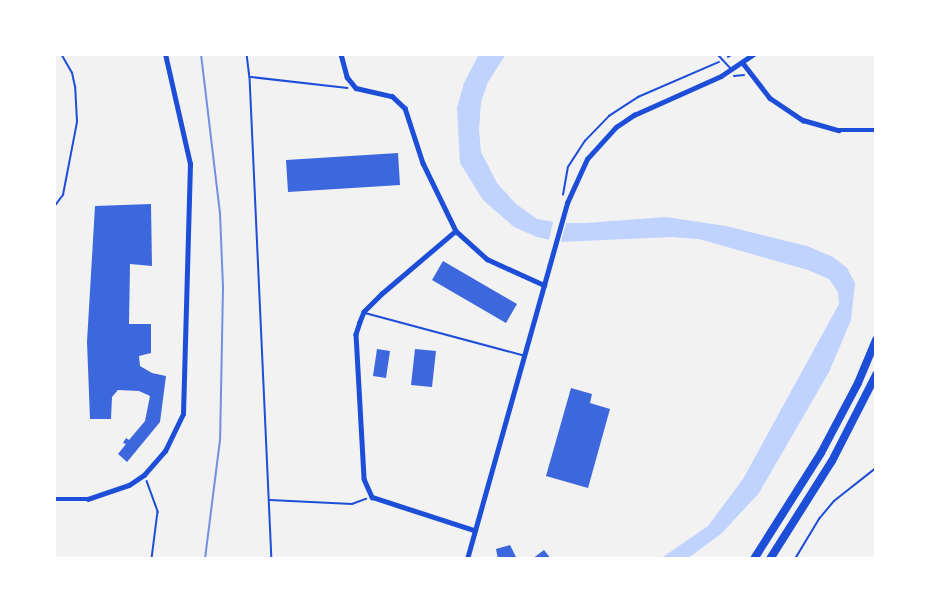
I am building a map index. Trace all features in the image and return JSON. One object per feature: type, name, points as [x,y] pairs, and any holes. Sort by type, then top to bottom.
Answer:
[{"type":"highway","points":[[754,559],[821,453],[858,383],[876,340]]},
{"type":"highway","points":[[770,559],[832,461],[876,375]]},
{"type":"street","points":[[54,499],[88,499],[129,485],[144,475],[165,451],[183,414],[190,164],[165,54]]},
{"type":"street","points":[[341,54],[346,73],[354,85],[365,91],[392,96],[400,101],[423,163],[456,231],[487,259],[544,285]]},
{"type":"street","points":[[467,559],[567,203],[587,159],[616,127],[651,106],[732,70],[754,54]]},
{"type":"street","points":[[743,63],[770,98],[802,120],[839,130],[876,130]]},
{"type":"street","points":[[456,231],[364,312],[356,334],[363,479],[372,497],[474,530]]},
{"type":"lane","points":[[718,54],[732,70]]},
{"type":"lane","points":[[364,312],[525,356]]},
{"type":"path","points":[[54,207],[63,195],[77,122],[72,73],[61,54]]},
{"type":"path","points":[[246,54],[250,77],[272,559]]},
{"type":"path","points":[[724,60],[733,54]]},
{"type":"path","points":[[250,77],[333,87],[350,88],[354,85]]},
{"type":"path","points":[[795,559],[819,519],[834,501],[876,468]]},
{"type":"path","points":[[144,475],[158,512],[152,559]]},
{"type":"path","points":[[269,500],[352,504],[372,497]]},
{"type":"water","points":[[479,54],[506,54],[488,82],[481,102],[479,129],[481,152],[497,183],[516,204],[537,219],[561,223],[586,223],[666,217],[726,226],[807,246],[833,257],[847,268],[855,283],[851,320],[829,372],[759,493],[722,533],[687,559],[660,559],[708,526],[743,479],[839,304],[838,292],[829,279],[808,270],[699,239],[672,237],[559,242],[537,237],[514,227],[483,200],[460,163],[457,108],[464,83]]},
{"type":"pier","points":[[554,219],[567,220],[560,245],[548,243]]},
{"type":"building","points":[[398,153],[400,185],[288,192],[286,160]]},
{"type":"building","points":[[151,204],[152,266],[130,264],[129,324],[151,324],[151,353],[139,356],[140,366],[152,373],[166,376],[160,422],[127,462],[118,454],[126,444],[123,443],[126,438],[129,440],[145,421],[150,396],[139,391],[118,390],[112,397],[111,419],[90,419],[87,342],[95,206]]},
{"type":"building","points":[[443,261],[517,304],[506,323],[432,280]]},
{"type":"building","points":[[377,349],[390,351],[386,378],[373,376]]},
{"type":"building","points":[[415,349],[436,351],[432,387],[411,385]]},
{"type":"building","points":[[571,388],[592,394],[590,403],[610,409],[588,488],[546,476]]},
{"type":"building","points":[[510,545],[517,559],[498,559],[496,549]]},
{"type":"building","points":[[544,550],[551,559],[532,559]]},
{"type":"railway","points":[[201,54],[220,213],[223,288],[220,440],[205,559]]}]
